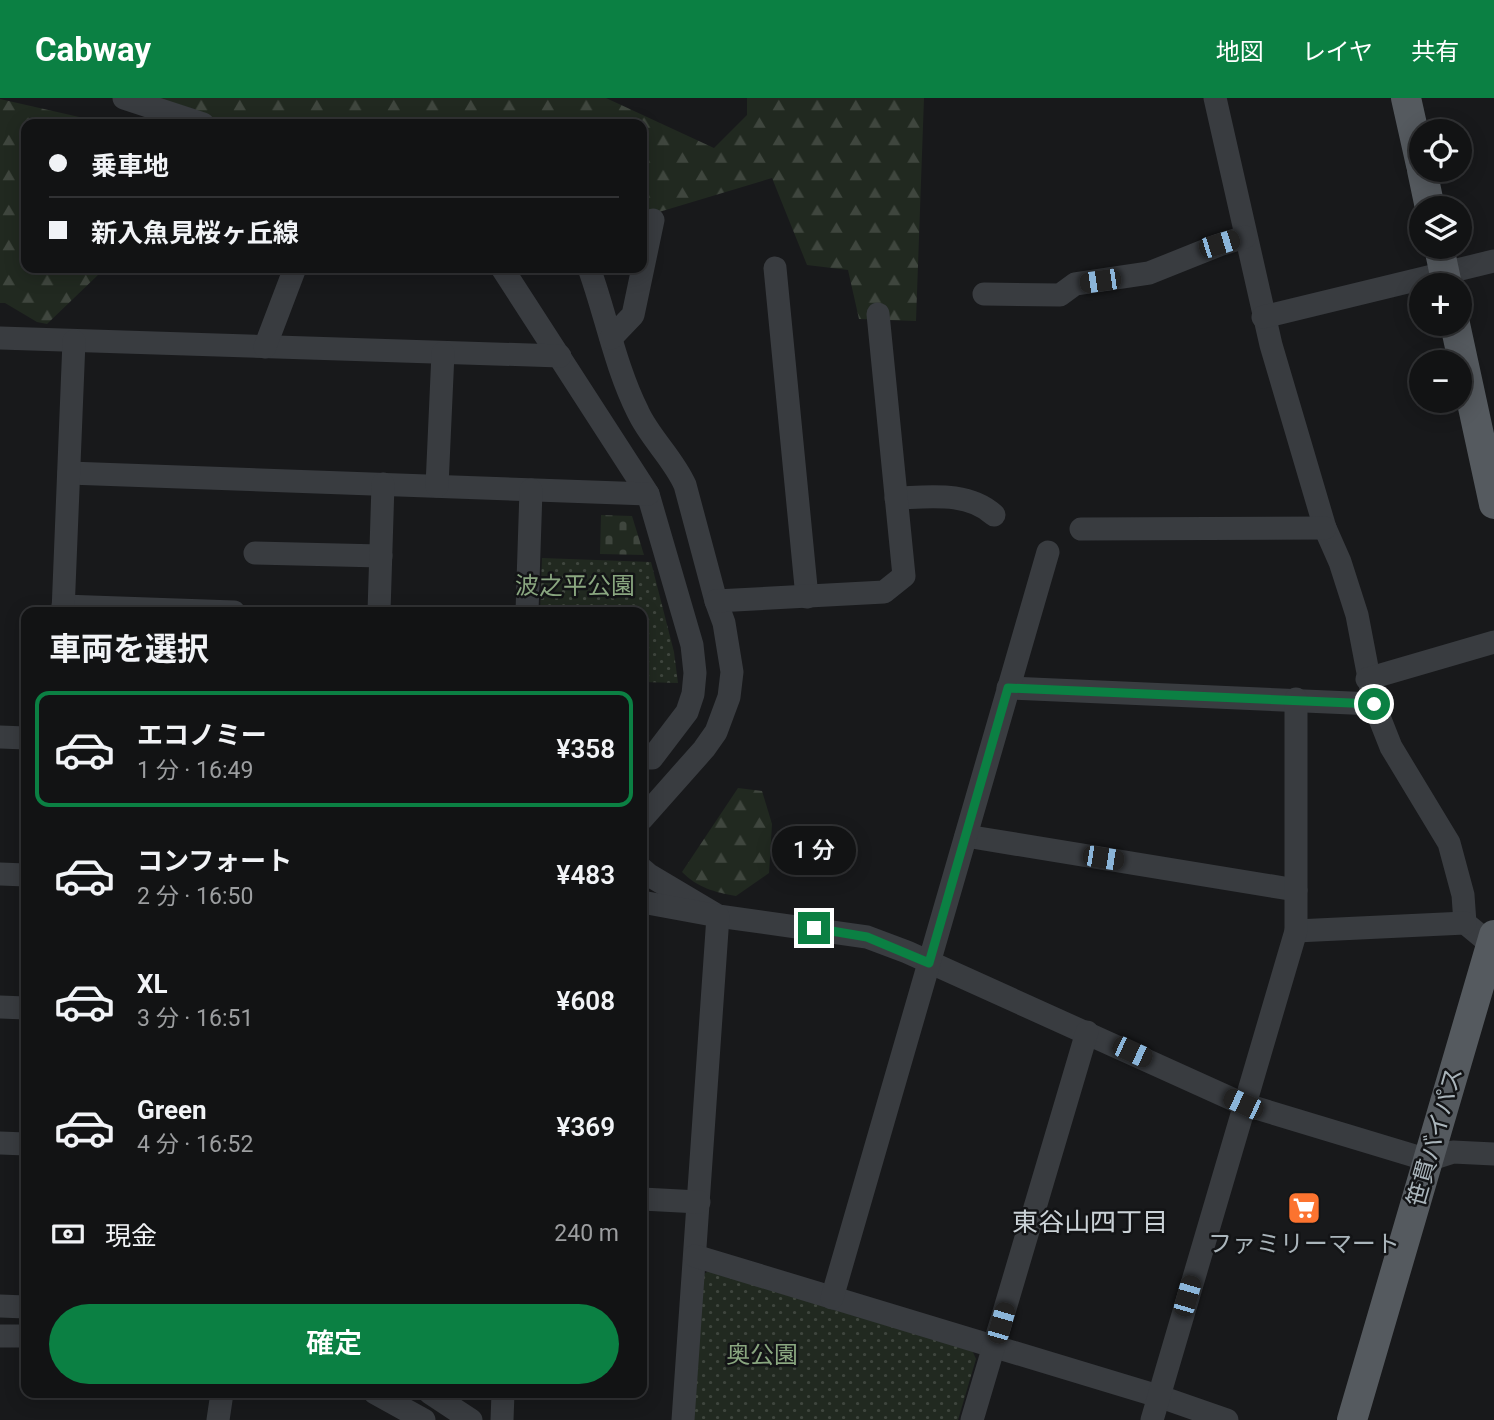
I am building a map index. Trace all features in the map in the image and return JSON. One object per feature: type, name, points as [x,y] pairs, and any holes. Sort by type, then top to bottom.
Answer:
[{"type":"main road","points":[[1406,98],[1410,119]]},
{"type":"main road","points":[[1458,336],[1494,504]]},
{"type":"main road","name":"笹貫バイパス","points":[[1352,1420],[1493,943]]},
{"type":"street","points":[[124,98],[188,119]]},
{"type":"street","points":[[1214,98],[1263,317],[1325,528],[1340,562],[1357,615],[1367,679],[1374,704],[1391,747],[1449,843],[1463,895],[1465,923]]},
{"type":"street","points":[[647,248],[653,220]]},
{"type":"street","points":[[984,294],[1060,295],[1075,284],[1149,274],[1219,244],[1245,237]]},
{"type":"street","points":[[1263,317],[1443,268],[1494,261]]},
{"type":"street","points":[[775,268],[807,597]]},
{"type":"street","points":[[265,347],[293,273]]},
{"type":"street","points":[[505,273],[648,494],[692,645],[695,673],[693,694],[687,712],[647,758],[680,778]]},
{"type":"street","points":[[591,273],[623,376],[639,416],[685,485],[724,622],[732,672],[729,698],[716,732],[680,778],[647,814]]},
{"type":"street","points":[[611,338],[633,314],[642,273]]},
{"type":"street","points":[[716,601],[884,592],[904,576],[878,314]]},
{"type":"street","points":[[0,338],[560,356]]},
{"type":"street","points":[[63,607],[74,341]]},
{"type":"street","points":[[437,486],[443,353]]},
{"type":"street","points":[[69,473],[648,494]]},
{"type":"street","points":[[379,607],[383,484]]},
{"type":"street","points":[[527,607],[531,490]]},
{"type":"street","points":[[896,498],[950,497],[983,505],[994,515]]},
{"type":"street","points":[[1081,529],[1325,528]]},
{"type":"street","points":[[832,1298],[1048,552]]},
{"type":"street","points":[[255,554],[381,556]]},
{"type":"street","points":[[1367,679],[1494,642]]},
{"type":"street","points":[[1008,688],[1374,704]]},
{"type":"street","points":[[1152,1420],[1296,931],[1296,699]]},
{"type":"street","points":[[0,737],[21,738]]},
{"type":"street","points":[[965,836],[1296,890]]},
{"type":"street","points":[[647,872],[718,916]]},
{"type":"street","points":[[0,874],[21,875]]},
{"type":"street","points":[[647,903],[867,937],[1087,1032],[1243,1104],[1428,1160],[1453,1152],[1494,1154]]},
{"type":"street","points":[[683,1420],[718,916]]},
{"type":"street","points":[[1296,931],[1465,923],[1493,943]]},
{"type":"street","points":[[0,1007],[21,1008]]},
{"type":"street","points":[[972,1420],[1087,1032]]},
{"type":"street","points":[[0,1143],[21,1144]]},
{"type":"street","points":[[647,1199],[699,1202]]},
{"type":"street","points":[[695,1256],[1158,1396],[1227,1420]]},
{"type":"street","points":[[0,1306],[21,1307]]},
{"type":"street","points":[[0,1336],[21,1336]]},
{"type":"street","points":[[218,1420],[221,1398]]},
{"type":"street","points":[[384,1398],[424,1420]]},
{"type":"street","points":[[438,1398],[471,1420]]},
{"type":"street","points":[[502,1420],[503,1398]]},
{"type":"green space","points":[[150,98],[606,98],[714,148],[747,115],[747,98],[924,98],[916,321],[859,319],[848,270],[807,265],[772,178],[659,212],[647,211],[647,119],[211,119]]},
{"type":"green space","points":[[0,99],[88,119],[21,119],[21,273],[102,273],[47,324],[37,322],[5,303],[0,303]]},
{"type":"green space","points":[[601,515],[632,516],[644,555],[600,554]]},
{"type":"green space","name":"波之平公園","points":[[542,558],[651,562],[674,652],[678,683],[647,682],[647,607],[540,607]]},
{"type":"green space","points":[[738,788],[762,791],[772,824],[769,873],[736,896],[707,888],[682,872]]},
{"type":"green space","name":"奥公園","points":[[710,1270],[972,1350],[976,1359],[958,1420],[692,1420],[701,1276]]},
{"type":"place","name":"ファミリーマート","points":[[1304,1208]]},
{"type":"district","name":"東谷山四丁目","points":[[1090,1222]]},
{"type":"route","points":[[814,928],[867,937],[929,963],[1008,688],[1374,704]]}]
